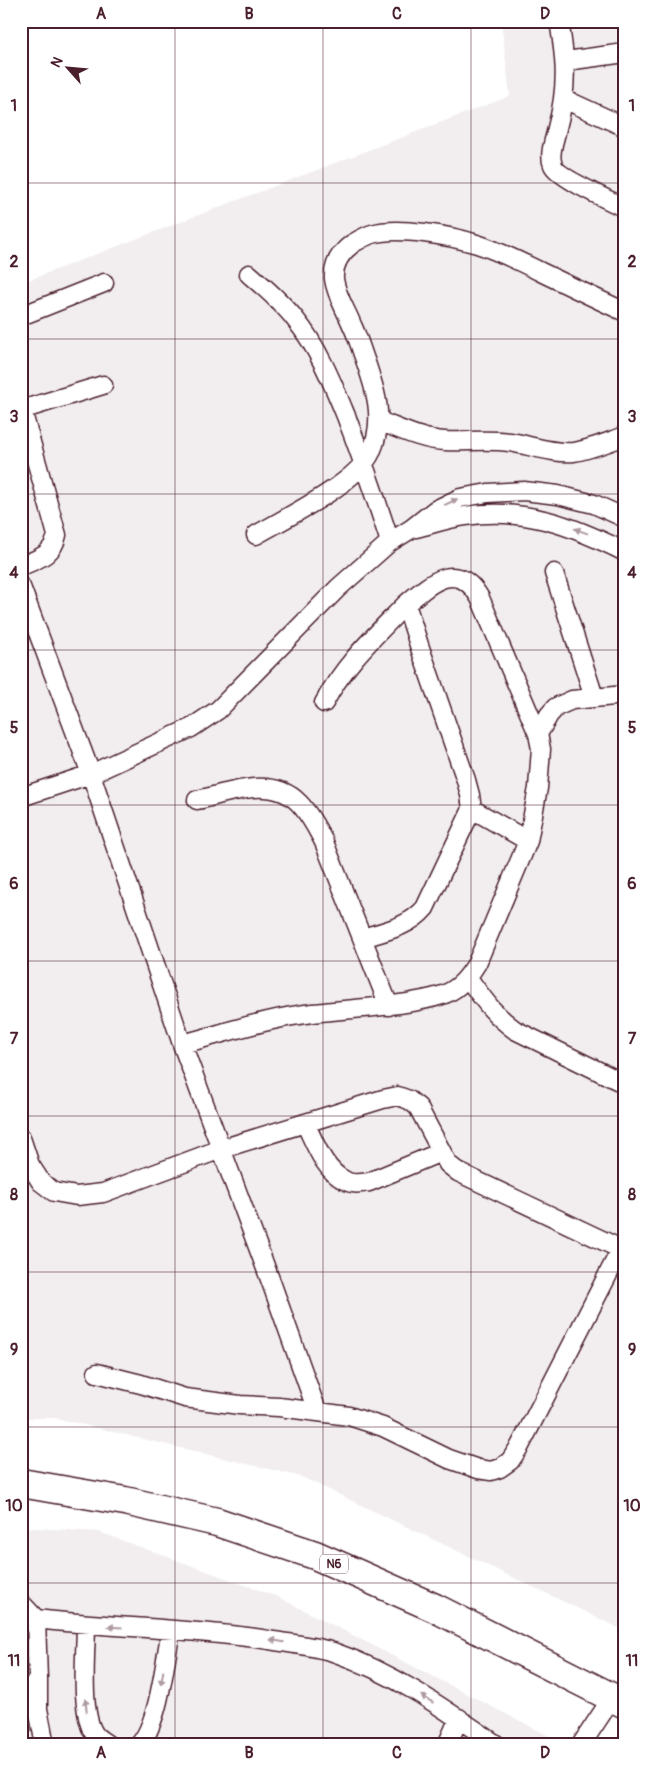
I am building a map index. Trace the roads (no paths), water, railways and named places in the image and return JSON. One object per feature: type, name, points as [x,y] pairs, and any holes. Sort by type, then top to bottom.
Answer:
[{"type":"highway","name":"N6","points":[[21,1483],[125,1501],[217,1522],[315,1555],[435,1608],[618,1701]]},
{"type":"lane","points":[[560,21],[566,61],[564,99],[551,151],[553,166],[561,174],[625,208]]},
{"type":"lane","points":[[566,61],[625,52]]},
{"type":"lane","points":[[564,99],[625,127]]},
{"type":"lane","points":[[256,536],[332,491],[364,464],[376,438],[379,421],[372,381],[354,327],[340,298],[335,282],[334,269],[338,258],[347,248],[361,238],[374,233],[392,231],[446,236],[477,244],[625,312]]},
{"type":"lane","points":[[248,274],[289,312],[312,342],[333,384],[364,464],[390,542]]},
{"type":"lane","points":[[21,316],[104,283]]},
{"type":"lane","points":[[21,566],[44,556],[53,548],[57,535],[22,410],[103,385]]},
{"type":"lane","points":[[379,421],[426,438],[444,441],[489,440],[572,452],[625,436]]},
{"type":"lane","points":[[21,797],[91,774],[191,728],[218,710],[338,588],[390,542],[411,529],[435,510],[460,498],[488,493],[524,491],[558,495],[594,504],[625,518]]},
{"type":"lane","points":[[411,529],[464,516],[492,514],[524,515],[556,522],[590,534],[625,552]]},
{"type":"lane","points":[[554,573],[594,697]]},
{"type":"lane","points":[[182,1044],[276,1019],[312,1013],[389,1006],[446,994],[468,978],[488,940],[528,841],[538,788],[541,749],[538,734],[480,598],[468,581],[453,576],[446,578],[424,589],[406,604],[354,658],[336,682],[324,703]]},
{"type":"lane","points":[[21,588],[91,774],[182,1044],[272,1282],[317,1412]]},
{"type":"lane","points":[[362,938],[410,922],[425,908],[472,809],[468,788],[406,604]]},
{"type":"lane","points":[[538,734],[556,707],[572,700],[625,695]]},
{"type":"lane","points":[[197,800],[258,788],[275,788],[300,804],[324,842],[389,1006]]},
{"type":"lane","points":[[472,809],[528,841]]},
{"type":"lane","points":[[468,978],[500,1020],[515,1030],[625,1084]]},
{"type":"lane","points":[[21,1138],[30,1165],[41,1182],[54,1192],[77,1196],[103,1193],[221,1149],[398,1096],[409,1100],[418,1107],[448,1164],[458,1172],[623,1250],[520,1446],[510,1462],[491,1471],[478,1469],[450,1459],[383,1427],[349,1416],[184,1398],[98,1373]]},
{"type":"lane","points":[[305,1123],[325,1163],[346,1182],[369,1182],[441,1152]]},
{"type":"lane","points":[[21,1603],[36,1620],[38,1709],[45,1745]]},
{"type":"lane","points":[[36,1620],[242,1636],[334,1652],[378,1669],[459,1718],[497,1745]]},
{"type":"lane","points":[[86,1625],[85,1700],[88,1722],[96,1736],[108,1745]]},
{"type":"lane","points":[[139,1745],[147,1735],[153,1720],[171,1630]]},
{"type":"lane","points":[[21,1696],[38,1680]]},
{"type":"lane","points":[[581,1745],[618,1701]]},
{"type":"lane","points":[[447,1745],[459,1718]]}]
